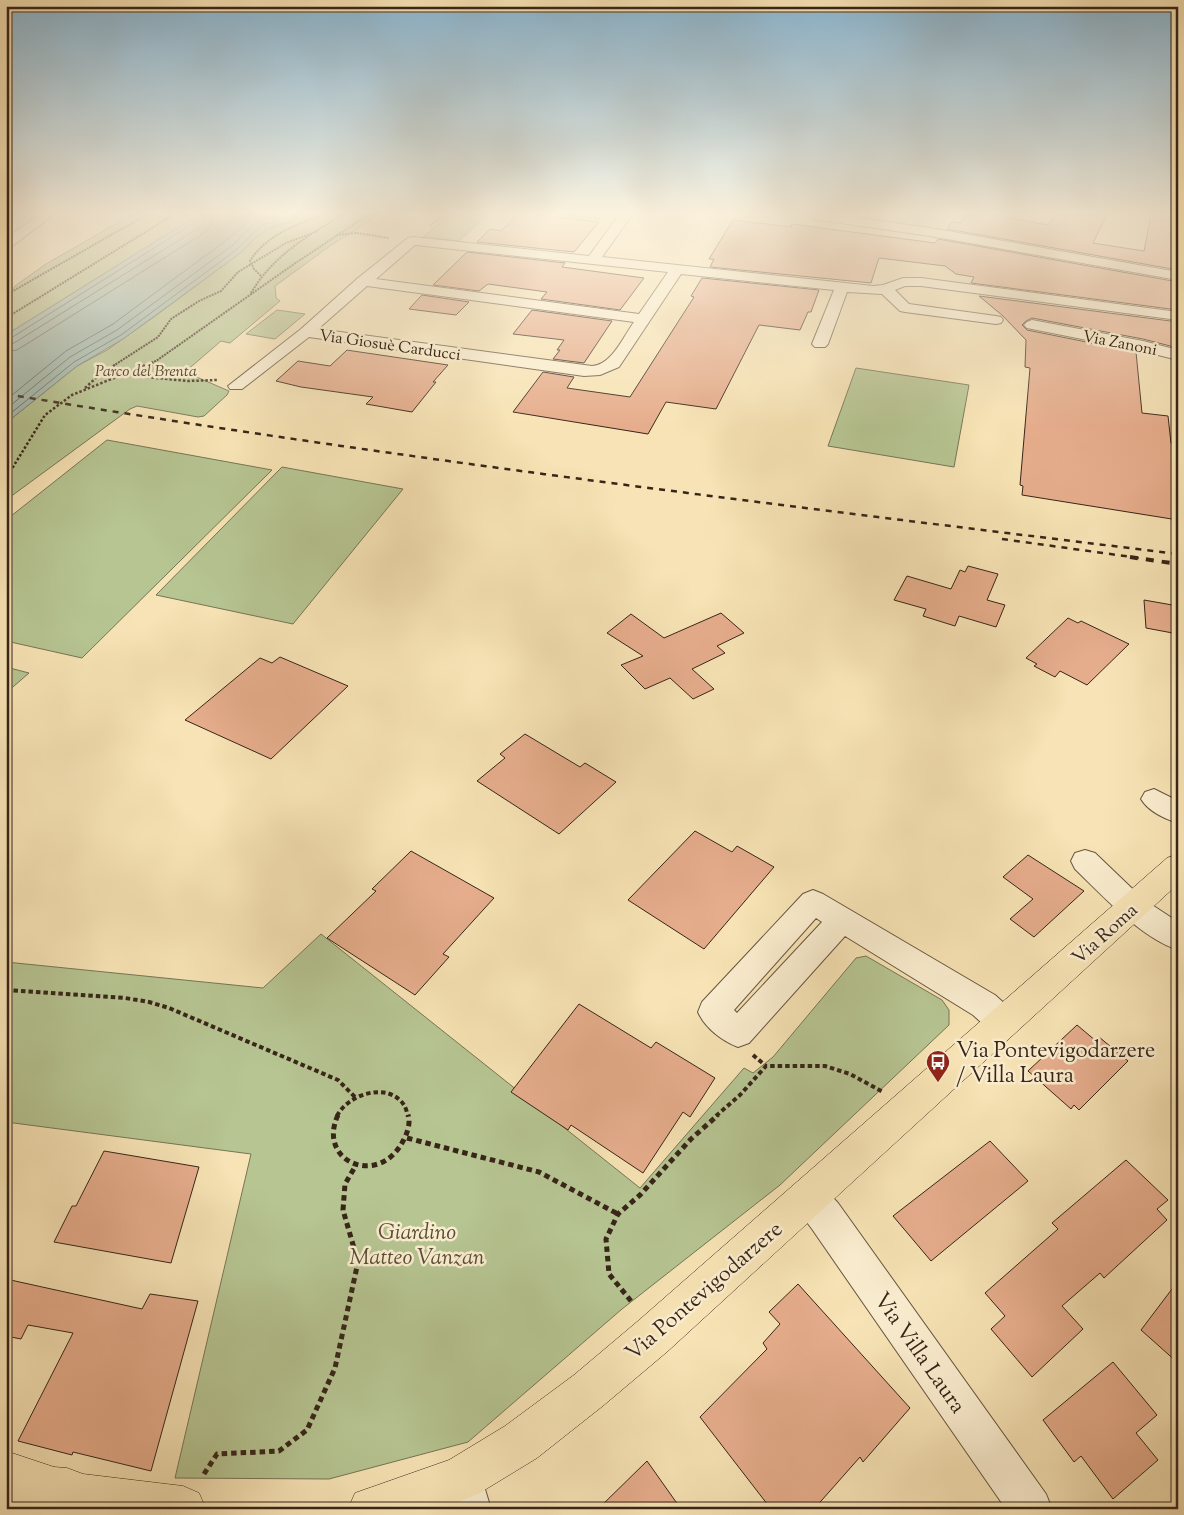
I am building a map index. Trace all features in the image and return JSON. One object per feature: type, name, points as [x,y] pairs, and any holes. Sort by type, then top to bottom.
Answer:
[{"type":"main road","name":"Via Roma","points":[[1017,1011],[1178,866]]},
{"type":"main road","name":"Via Pontevigodarzere","points":[[371,1509],[395,1503],[466,1493],[521,1442],[589,1390],[653,1336],[1017,1011]]},
{"type":"main road","points":[[6,1474],[74,1498]]},
{"type":"main road","points":[[6,1504],[27,1493],[74,1498],[193,1491]]},
{"type":"street","name":"Via Giosuè Carducci","points":[[306,332],[359,286]]},
{"type":"street","points":[[399,286],[643,319]]},
{"type":"street","name":"Via Giosuè Carducci","points":[[306,332],[591,371],[604,370],[613,364],[666,286]]},
{"type":"street","points":[[831,286],[885,290],[895,286]]},
{"type":"street","points":[[949,286],[1178,316]]},
{"type":"street","points":[[820,344],[842,287]]},
{"type":"street","points":[[885,290],[905,308],[996,320]]},
{"type":"street","name":"Via Zanoni","points":[[1032,325],[1143,346],[1178,355]]},
{"type":"street","points":[[240,383],[306,332]]},
{"type":"street","points":[[1154,799],[1178,813]]},
{"type":"street","points":[[1085,861],[1133,907],[1178,938]]},
{"type":"street","points":[[842,919],[984,1005],[1017,1011]]},
{"type":"street","name":"Via Villa Laura","points":[[809,1196],[1031,1509]]},
{"type":"path","points":[[6,295],[22,286]]},
{"type":"path","points":[[6,318],[58,286]]},
{"type":"path","points":[[82,391],[97,377],[158,337],[172,319],[220,291],[224,286]]},
{"type":"path","points":[[251,294],[256,286]]},
{"type":"path","points":[[240,383],[188,381],[146,377],[143,374],[156,361],[263,286]]},
{"type":"path","points":[[6,474],[13,467],[45,415],[72,395],[156,361]]},
{"type":"path","points":[[6,990],[125,998],[169,1008],[338,1080],[355,1097]]},
{"type":"path","points":[[631,1301],[609,1274],[606,1239],[618,1214],[640,1195],[691,1139],[740,1095],[766,1066],[825,1066],[850,1074],[910,1106]]},
{"type":"path","points":[[368,1092],[381,1092],[394,1095],[409,1113],[410,1125],[407,1138],[401,1149],[392,1158],[380,1164],[356,1165],[345,1160],[337,1151],[333,1140],[333,1128],[337,1116],[355,1097],[368,1092]]},
{"type":"path","points":[[407,1138],[539,1172],[618,1214]]},
{"type":"path","points":[[193,1491],[217,1454],[279,1451],[307,1430],[335,1368],[358,1262],[343,1210],[345,1184],[356,1165]]},
{"type":"green space","points":[[15,286],[85,286],[6,335],[6,298]]},
{"type":"green space","name":"Parco del Brenta","points":[[196,286],[275,286],[276,298],[280,301],[230,343],[221,341],[185,372],[229,391],[204,416],[198,417],[137,406],[130,409],[6,500],[6,423],[77,366],[107,350]]},
{"type":"green space","points":[[277,310],[305,314],[275,339],[246,334]]},
{"type":"green space","points":[[856,368],[969,385],[954,467],[828,446]]},
{"type":"green space","points":[[107,440],[272,470],[82,658],[6,641],[6,520]]},
{"type":"green space","points":[[282,467],[403,489],[293,624],[156,595]]},
{"type":"green space","points":[[6,667],[29,673],[6,693]]},
{"type":"green space","name":"Giardino Matteo Vanzan","points":[[321,934],[640,1188],[744,1068],[753,1073],[773,1057],[856,958],[866,956],[942,1000],[949,1010],[949,1025],[780,1185],[622,1309],[468,1442],[329,1479],[175,1478],[251,1154],[6,1122],[6,962],[263,988]]},
{"type":"water","points":[[85,286],[196,286],[123,339],[77,366],[6,423],[6,335]]},
{"type":"building","points":[[438,286],[486,286],[479,291]]},
{"type":"building","points":[[501,286],[638,286],[620,310],[541,299],[547,292]]},
{"type":"building","points":[[697,286],[777,286],[819,290],[811,312],[808,312],[800,330],[759,325],[716,409],[666,402],[648,434],[513,412],[543,372],[574,377],[567,388],[630,397],[694,297],[691,296]]},
{"type":"building","points":[[992,286],[1178,286],[1178,310]]},
{"type":"building","points":[[422,295],[469,302],[456,315],[409,309]]},
{"type":"building","points":[[979,296],[1178,322],[1178,348],[1143,339],[1032,318],[1022,325],[1027,330],[1136,352],[1142,413],[1168,416],[1171,443],[1178,444],[1178,520],[1022,495],[1023,486],[1020,485],[1030,368],[1025,367],[1026,340],[1003,316]]},
{"type":"building","points":[[532,310],[612,321],[584,363],[553,359],[560,350],[557,350],[564,340],[513,334]]},
{"type":"building","points":[[347,350],[448,365],[433,382],[436,382],[412,412],[366,404],[373,397],[301,387],[276,381],[298,361],[330,366]]},
{"type":"building","points":[[968,566],[998,574],[987,600],[1005,605],[996,627],[959,616],[955,626],[923,616],[926,609],[894,600],[907,576],[951,589],[960,570],[965,572]]},
{"type":"building","points":[[1144,600],[1178,606],[1178,634],[1146,628]]},
{"type":"building","points":[[721,613],[744,633],[717,646],[725,653],[692,669],[714,689],[693,699],[670,678],[645,689],[621,665],[643,656],[607,633],[631,614],[664,638]]},
{"type":"building","points":[[1068,618],[1078,623],[1081,621],[1129,644],[1087,685],[1060,671],[1055,677],[1034,666],[1037,664],[1026,658]]},
{"type":"building","points":[[280,657],[348,686],[271,759],[185,720],[260,658],[272,663]]},
{"type":"building","points":[[525,734],[580,767],[585,763],[616,782],[559,834],[477,781],[505,758],[500,754]]},
{"type":"building","points":[[695,831],[732,852],[737,846],[774,867],[704,949],[628,900]]},
{"type":"building","points":[[411,851],[494,898],[443,954],[449,957],[415,995],[327,938],[376,891],[372,889]]},
{"type":"building","points":[[1028,855],[1084,891],[1034,937],[1010,919],[1033,899],[1003,877]]},
{"type":"building","points":[[579,1004],[651,1048],[656,1042],[715,1078],[690,1117],[683,1112],[643,1173],[571,1125],[568,1130],[511,1092]]},
{"type":"building","points":[[1077,1025],[1096,1041],[1099,1037],[1128,1061],[1079,1110],[1074,1105],[1071,1109],[1028,1071]]},
{"type":"building","points":[[990,1141],[1028,1181],[931,1261],[893,1216]]},
{"type":"building","points":[[104,1151],[199,1167],[171,1263],[54,1242],[72,1206],[76,1206]]},
{"type":"building","points":[[1126,1160],[1168,1200],[1157,1209],[1167,1220],[1104,1278],[1100,1273],[1062,1306],[1083,1329],[1032,1377],[991,1329],[1005,1316],[985,1293],[1058,1229],[1052,1223]]},
{"type":"building","points":[[6,1279],[142,1309],[150,1294],[198,1301],[151,1471],[73,1452],[72,1455],[18,1441],[73,1333],[28,1325],[21,1339],[6,1336]]},
{"type":"building","points":[[1178,1281],[1178,1363],[1141,1330]]},
{"type":"building","points":[[798,1284],[910,1408],[863,1462],[860,1457],[814,1509],[771,1509],[700,1417],[767,1349],[763,1343],[780,1324],[769,1312]]},
{"type":"building","points":[[1113,1362],[1157,1415],[1136,1433],[1158,1460],[1113,1499],[1081,1456],[1074,1462],[1043,1420]]},
{"type":"building","points":[[647,1461],[681,1509],[598,1509]]},
{"type":"railway","points":[[6,394],[152,418],[445,461],[1178,554]]},
{"type":"railway","points":[[1002,539],[1139,558]]},
{"type":"railway","points":[[1130,557],[1178,564]]},
{"type":"place","name":"Via Pontevigodarzere / Villa Laura","points":[[938,1083]]}]
